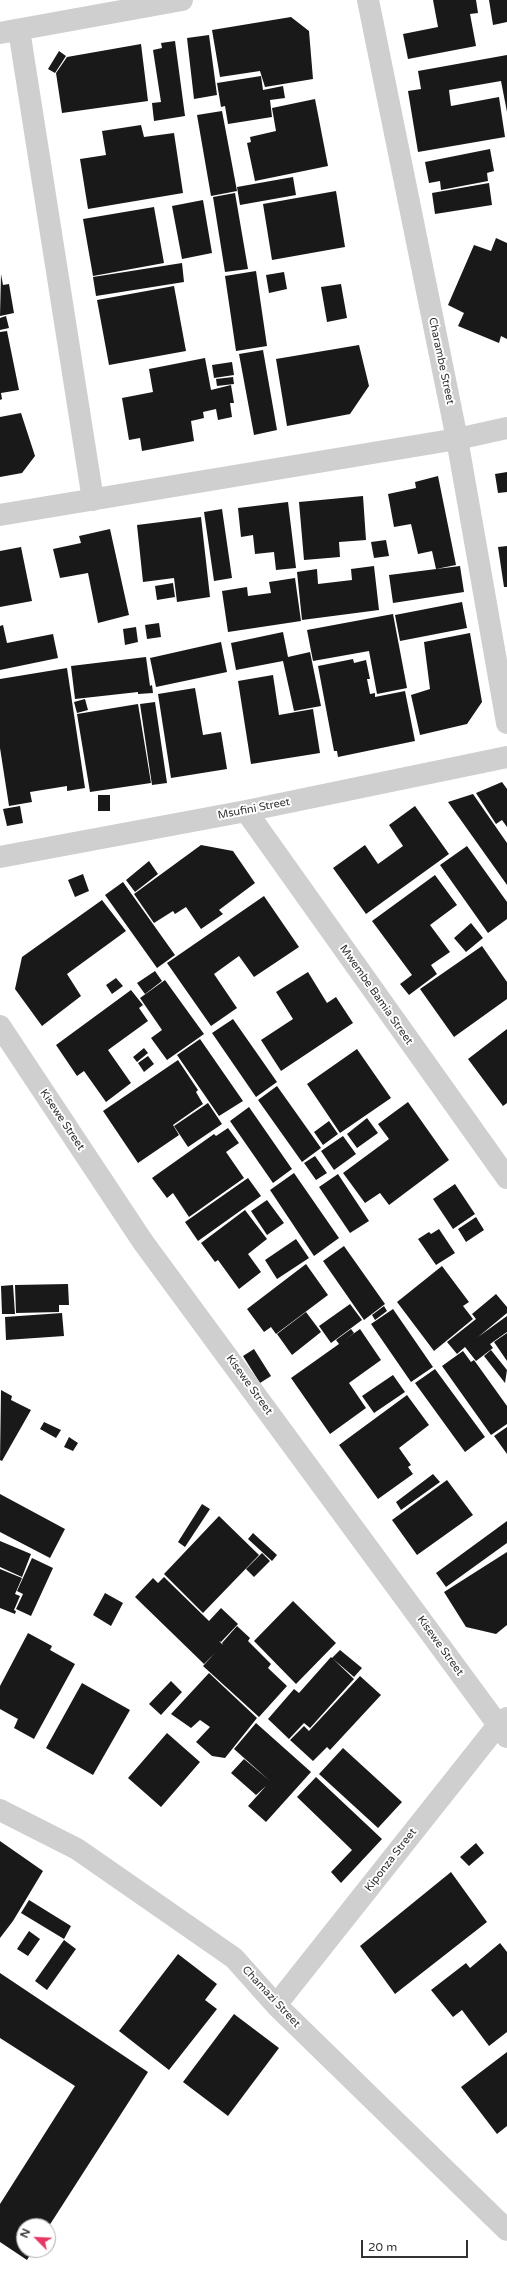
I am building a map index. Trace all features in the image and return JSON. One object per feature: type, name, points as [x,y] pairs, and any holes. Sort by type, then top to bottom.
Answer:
[{"type":"street","points":[[93,500],[10,32],[182,0]]},
{"type":"street","name":"Charambe Street","points":[[368,0],[457,439],[507,723]]},
{"type":"street","points":[[0,515],[457,439],[507,428]]},
{"type":"street","name":"Msufini Street","points":[[0,857],[246,811],[507,757]]},
{"type":"street","name":"Mwembe Bamia Street","points":[[246,811],[507,1178]]},
{"type":"street","name":"Kisewe Street","points":[[0,1026],[143,1242],[504,1727]]},
{"type":"street","name":"Kiponza Street","points":[[276,2005],[504,1727]]},
{"type":"street","name":"Chamazi Street","points":[[0,1810],[77,1849],[234,1958],[276,2005],[507,2230]]},
{"type":"building","points":[[433,0],[476,0],[478,13],[470,14],[476,46],[408,59],[403,34],[438,27]]},
{"type":"building","points":[[489,0],[507,0],[507,22],[493,25]]},
{"type":"building","points":[[291,17],[309,31],[313,79],[265,87],[260,71],[220,77],[212,30]]},
{"type":"building","points":[[209,35],[217,95],[194,99],[187,38]]},
{"type":"building","points":[[175,41],[185,116],[154,121],[152,103],[161,102],[153,50],[162,48],[161,43]]},
{"type":"building","points":[[141,44],[148,101],[62,113],[56,73],[67,57]]},
{"type":"building","points":[[59,51],[66,56],[55,73],[48,69]]},
{"type":"building","points":[[507,55],[507,112],[501,81],[449,90],[451,106],[499,97],[505,137],[418,152],[408,91],[421,89],[418,71]]},
{"type":"building","points":[[261,76],[263,90],[283,86],[285,98],[270,100],[272,117],[228,124],[225,106],[221,107],[217,83]]},
{"type":"building","points":[[315,99],[328,166],[255,181],[247,143],[251,142],[250,137],[276,131],[272,108]]},
{"type":"building","points":[[222,111],[237,191],[211,196],[197,115]]},
{"type":"building","points":[[141,125],[144,137],[174,133],[183,193],[88,209],[80,159],[106,155],[102,131]]},
{"type":"building","points":[[490,149],[494,171],[487,173],[488,181],[441,190],[440,181],[429,183],[425,162]]},
{"type":"building","points":[[293,177],[296,195],[240,205],[237,187]]},
{"type":"building","points":[[489,183],[492,205],[435,214],[432,193]]},
{"type":"building","points":[[336,191],[345,247],[272,260],[263,204]]},
{"type":"building","points":[[235,193],[248,269],[225,272],[213,197]]},
{"type":"building","points":[[203,200],[212,253],[182,259],[172,206]]},
{"type":"building","points":[[154,207],[164,263],[93,276],[83,219]]},
{"type":"building","points":[[496,238],[507,243],[507,339],[501,336],[499,343],[458,326],[464,313],[448,305],[474,245],[491,251]]},
{"type":"building","points":[[182,263],[184,282],[96,296],[93,277]]},
{"type":"building","points":[[256,271],[267,346],[236,351],[225,276]]},
{"type":"building","points":[[284,272],[287,289],[269,293],[266,275]]},
{"type":"building","points":[[1,274],[3,285],[9,284],[14,313],[0,316]]},
{"type":"building","points":[[341,284],[347,318],[327,322],[321,287]]},
{"type":"building","points":[[174,286],[186,351],[109,365],[97,300]]},
{"type":"building","points":[[6,316],[9,328],[0,330],[0,318]]},
{"type":"building","points":[[7,331],[19,390],[1,393],[2,399],[0,400],[0,332]]},
{"type":"building","points":[[359,345],[369,386],[350,414],[287,426],[276,359]]},
{"type":"building","points":[[263,350],[277,430],[254,435],[239,354]]},
{"type":"building","points":[[205,358],[211,390],[231,385],[234,403],[230,403],[232,417],[218,420],[216,409],[203,412],[204,418],[191,421],[194,441],[142,451],[140,438],[129,440],[122,398],[153,392],[149,369]]},
{"type":"building","points":[[232,362],[234,375],[214,378],[212,365]]},
{"type":"building","points":[[233,377],[234,384],[217,386],[216,379]]},
{"type":"building","points":[[21,413],[35,456],[22,473],[0,477],[0,417]]},
{"type":"building","points":[[507,472],[507,492],[498,493],[495,474]]},
{"type":"building","points":[[438,476],[456,565],[436,569],[432,551],[418,554],[411,524],[394,527],[388,494],[416,488],[415,482]]},
{"type":"building","points":[[363,496],[366,540],[339,542],[340,557],[304,560],[299,502]]},
{"type":"building","points":[[288,502],[296,568],[276,570],[274,552],[255,554],[253,535],[241,537],[238,508]]},
{"type":"building","points":[[222,509],[232,578],[214,581],[204,512]]},
{"type":"building","points":[[201,517],[210,597],[177,602],[174,578],[143,582],[137,525]]},
{"type":"building","points":[[110,529],[129,615],[98,623],[88,573],[60,578],[53,549],[81,543],[79,536]]},
{"type":"building","points":[[386,540],[389,556],[374,558],[371,542]]},
{"type":"building","points":[[507,546],[507,587],[504,587],[498,547]]},
{"type":"building","points":[[21,547],[32,601],[0,607],[0,551]]},
{"type":"building","points":[[374,566],[379,610],[302,620],[297,572],[317,569],[318,584],[352,580],[351,569]]},
{"type":"building","points":[[460,566],[464,592],[393,603],[389,575]]},
{"type":"building","points":[[295,578],[301,621],[228,632],[222,591],[247,587],[248,596],[271,593],[269,582]]},
{"type":"building","points":[[173,583],[175,597],[157,600],[155,586]]},
{"type":"building","points":[[462,602],[467,628],[400,641],[395,615]]},
{"type":"building","points":[[393,614],[407,688],[377,694],[369,651],[313,661],[307,630]]},
{"type":"building","points":[[159,623],[161,637],[147,639],[145,625]]},
{"type":"building","points":[[3,625],[7,643],[53,634],[58,658],[0,670],[0,626]]},
{"type":"building","points":[[136,627],[138,642],[125,645],[123,629]]},
{"type":"building","points":[[283,632],[288,657],[310,652],[321,706],[294,711],[283,661],[236,670],[231,643]]},
{"type":"building","points":[[470,633],[482,702],[467,724],[420,735],[411,695],[430,689],[424,642]]},
{"type":"building","points":[[221,642],[227,672],[156,687],[150,658]]},
{"type":"building","points":[[146,657],[150,686],[152,685],[153,693],[138,694],[138,692],[75,699],[71,666]]},
{"type":"building","points":[[353,659],[354,663],[366,660],[370,679],[367,679],[370,694],[375,693],[375,697],[405,691],[415,741],[338,757],[337,751],[334,751],[318,666]]},
{"type":"building","points":[[67,668],[85,788],[67,791],[67,786],[30,792],[32,802],[9,806],[0,748],[0,679]]},
{"type":"building","points":[[273,675],[279,715],[313,709],[320,753],[251,764],[238,681]]},
{"type":"building","points":[[195,688],[203,735],[221,732],[227,769],[171,778],[158,694]]},
{"type":"building","points":[[85,699],[88,710],[77,713],[74,702]]},
{"type":"building","points":[[155,702],[167,783],[152,785],[140,704]]},
{"type":"building","points":[[138,704],[151,783],[90,792],[77,714]]},
{"type":"building","points":[[502,782],[507,789],[507,827],[502,820],[496,824],[476,793]]},
{"type":"building","points":[[473,794],[507,843],[507,885],[448,802]]},
{"type":"building","points":[[98,795],[110,795],[110,811],[98,811]]},
{"type":"building","points":[[20,806],[23,823],[7,826],[3,809]]},
{"type":"building","points":[[415,806],[449,854],[366,914],[333,868],[365,845],[378,864],[403,846],[389,825]]},
{"type":"building","points":[[201,845],[233,851],[255,883],[219,910],[223,914],[201,929],[186,907],[175,914],[173,911],[154,923],[134,894]]},
{"type":"building","points":[[467,846],[507,902],[507,919],[488,933],[440,865]]},
{"type":"building","points":[[149,861],[158,874],[135,892],[126,880]]},
{"type":"building","points":[[83,874],[89,891],[75,897],[68,880]]},
{"type":"building","points":[[435,875],[457,905],[430,925],[450,952],[431,965],[437,974],[409,995],[400,984],[412,975],[372,921]]},
{"type":"building","points":[[123,882],[175,955],[157,968],[105,895]]},
{"type":"building","points":[[264,896],[299,947],[254,977],[239,956],[214,974],[237,1008],[211,1026],[167,963]]},
{"type":"building","points":[[102,900],[126,931],[67,974],[81,996],[42,1026],[15,989],[22,957]]},
{"type":"building","points":[[471,923],[483,938],[466,952],[454,938]]},
{"type":"building","points":[[482,946],[507,982],[507,999],[454,1037],[420,989]]},
{"type":"building","points":[[155,971],[162,981],[145,994],[137,983]]},
{"type":"building","points":[[308,972],[327,1003],[336,997],[353,1023],[281,1071],[261,1040],[293,1019],[276,992]]},
{"type":"building","points":[[116,978],[123,986],[112,994],[106,985]]},
{"type":"building","points":[[165,980],[204,1034],[167,1060],[151,1038],[162,1030],[140,998]]},
{"type":"building","points":[[131,990],[143,1005],[139,1008],[148,1021],[108,1050],[131,1083],[106,1102],[84,1071],[77,1076],[56,1045]]},
{"type":"building","points":[[233,1019],[277,1082],[256,1097],[212,1033]]},
{"type":"building","points":[[507,1029],[507,1103],[503,1106],[468,1059]]},
{"type":"building","points":[[200,1039],[243,1101],[219,1116],[177,1055]]},
{"type":"building","points":[[144,1048],[148,1053],[137,1062],[133,1057]]},
{"type":"building","points":[[357,1049],[391,1098],[340,1133],[307,1084]]},
{"type":"building","points":[[148,1056],[154,1064],[144,1072],[138,1063]]},
{"type":"building","points":[[178,1060],[198,1090],[196,1092],[203,1104],[173,1125],[179,1135],[138,1163],[103,1111]]},
{"type":"building","points":[[277,1086],[321,1148],[302,1162],[258,1100]]},
{"type":"building","points":[[408,1102],[449,1160],[389,1205],[380,1193],[365,1203],[343,1173],[389,1139],[378,1124]]},
{"type":"building","points":[[208,1103],[222,1124],[188,1147],[174,1126]]},
{"type":"building","points":[[249,1107],[292,1169],[273,1183],[230,1121]]},
{"type":"building","points":[[367,1118],[378,1133],[357,1148],[347,1134]]},
{"type":"building","points":[[329,1121],[338,1134],[323,1145],[314,1132]]},
{"type":"building","points":[[228,1128],[239,1143],[226,1152],[244,1178],[189,1217],[173,1193],[167,1198],[152,1178],[214,1134],[216,1136]]},
{"type":"building","points":[[343,1136],[356,1154],[334,1170],[321,1151]]},
{"type":"building","points":[[315,1156],[327,1173],[316,1180],[304,1163]]},
{"type":"building","points":[[294,1173],[339,1238],[314,1256],[270,1190]]},
{"type":"building","points":[[338,1174],[369,1221],[350,1233],[319,1187]]},
{"type":"building","points":[[248,1178],[261,1196],[198,1241],[185,1222]]},
{"type":"building","points":[[455,1184],[475,1214],[453,1229],[433,1199]]},
{"type":"building","points":[[267,1200],[284,1223],[267,1235],[251,1211]]},
{"type":"building","points":[[245,1210],[267,1239],[248,1254],[261,1272],[239,1289],[218,1260],[215,1262],[201,1243]]},
{"type":"building","points":[[476,1217],[484,1230],[466,1242],[458,1229]]},
{"type":"building","points":[[439,1229],[455,1253],[436,1265],[418,1239],[429,1232],[431,1234]]},
{"type":"building","points":[[296,1239],[309,1258],[277,1279],[265,1260]]},
{"type":"building","points":[[344,1246],[385,1304],[364,1320],[323,1261]]},
{"type":"building","points":[[306,1264],[328,1295],[276,1334],[271,1327],[264,1332],[247,1309]]},
{"type":"building","points":[[442,1266],[469,1302],[463,1306],[473,1319],[434,1351],[397,1302]]},
{"type":"building","points":[[68,1284],[69,1305],[59,1305],[59,1312],[16,1313],[15,1285]]},
{"type":"building","points":[[13,1285],[15,1314],[2,1314],[1,1286]]},
{"type":"building","points":[[496,1294],[507,1307],[507,1313],[478,1337],[507,1316],[507,1332],[490,1344],[493,1348],[476,1361],[465,1347],[457,1354],[447,1342],[476,1319],[472,1314]]},
{"type":"building","points":[[350,1304],[362,1320],[331,1343],[319,1326]]},
{"type":"building","points":[[384,1306],[387,1311],[375,1320],[372,1315]]},
{"type":"building","points":[[393,1309],[433,1367],[411,1382],[371,1324]]},
{"type":"building","points":[[306,1312],[321,1332],[292,1355],[277,1334]]},
{"type":"building","points":[[62,1313],[64,1336],[6,1340],[5,1317]]},
{"type":"building","points":[[351,1329],[354,1333],[346,1339],[360,1329],[381,1360],[349,1383],[366,1408],[330,1434],[291,1378],[339,1344],[336,1340]]},
{"type":"building","points":[[507,1333],[507,1361],[494,1342]]},
{"type":"building","points":[[254,1349],[271,1376],[260,1383],[243,1356]]},
{"type":"building","points":[[491,1350],[507,1370],[505,1383],[484,1356]]},
{"type":"building","points":[[463,1351],[471,1362],[474,1360],[507,1406],[507,1424],[491,1435],[442,1366]]},
{"type":"building","points":[[435,1369],[485,1437],[465,1452],[415,1383]]},
{"type":"building","points":[[393,1375],[405,1392],[374,1413],[362,1396]]},
{"type":"building","points":[[1,1390],[12,1396],[11,1400],[31,1410],[2,1461],[0,1460]]},
{"type":"building","points":[[407,1395],[429,1425],[399,1448],[411,1465],[408,1467],[413,1474],[378,1499],[339,1445]]},
{"type":"building","points":[[44,1422],[61,1430],[56,1438],[40,1429]]},
{"type":"building","points":[[507,1427],[507,1454],[494,1436]]},
{"type":"building","points":[[69,1437],[78,1443],[73,1451],[64,1447]]},
{"type":"building","points":[[433,1474],[440,1482],[401,1510],[396,1502]]},
{"type":"building","points":[[447,1480],[473,1515],[417,1555],[392,1520]]},
{"type":"building","points":[[0,1494],[65,1529],[50,1558],[0,1532]]},
{"type":"building","points":[[202,1504],[210,1509],[185,1547],[178,1542]]},
{"type":"building","points":[[219,1516],[259,1555],[203,1613],[164,1574]]},
{"type":"building","points":[[507,1521],[507,1543],[446,1587],[436,1573]]},
{"type":"building","points":[[253,1533],[277,1555],[272,1561],[248,1539]]},
{"type":"building","points":[[0,1541],[31,1554],[22,1577],[0,1567]]},
{"type":"building","points":[[507,1552],[507,1625],[496,1634],[466,1627],[444,1592]]},
{"type":"building","points":[[262,1553],[270,1561],[254,1577],[246,1569]]},
{"type":"building","points":[[32,1558],[53,1568],[31,1616],[16,1609],[23,1594],[17,1591]]},
{"type":"building","points":[[0,1569],[22,1578],[15,1594],[20,1596],[14,1610],[16,1611],[15,1614],[0,1608]]},
{"type":"building","points":[[164,1577],[209,1621],[221,1608],[238,1624],[221,1642],[219,1641],[223,1645],[222,1643],[237,1626],[250,1638],[248,1641],[271,1664],[268,1668],[287,1686],[259,1717],[203,1666],[215,1653],[204,1664],[135,1597],[153,1578],[158,1583]]},
{"type":"building","points":[[105,1593],[123,1603],[111,1626],[93,1615]]},
{"type":"building","points":[[293,1601],[336,1643],[296,1684],[254,1641]]},
{"type":"building","points":[[28,1633],[52,1646],[50,1650],[75,1664],[34,1739],[14,1728],[18,1719],[0,1709],[0,1686]]},
{"type":"building","points":[[340,1650],[362,1668],[354,1677],[332,1658]]},
{"type":"building","points":[[331,1657],[354,1679],[310,1728],[304,1723],[289,1739],[268,1719],[294,1689],[299,1693]]},
{"type":"building","points":[[209,1673],[257,1718],[225,1758],[212,1756],[196,1742],[210,1727],[200,1720],[191,1728],[171,1714]]},
{"type":"building","points":[[360,1676],[381,1695],[330,1750],[327,1747],[313,1761],[290,1740],[304,1726],[309,1731]]},
{"type":"building","points":[[171,1681],[182,1692],[161,1715],[149,1704]]},
{"type":"building","points":[[82,1683],[130,1710],[93,1775],[46,1748]]},
{"type":"building","points":[[256,1723],[311,1772],[266,1822],[248,1806],[266,1786],[256,1795],[231,1773],[244,1759],[270,1781],[234,1749]]},
{"type":"building","points":[[167,1733],[200,1762],[161,1807],[128,1778]]},
{"type":"building","points":[[343,1748],[402,1802],[378,1828],[319,1774]]},
{"type":"building","points":[[316,1777],[382,1839],[341,1883],[331,1872],[352,1850],[297,1797]]},
{"type":"building","points":[[0,1841],[43,1871],[13,1921],[0,1938]]},
{"type":"building","points":[[476,1843],[484,1853],[469,1866],[460,1857]]},
{"type":"building","points":[[451,1872],[487,1922],[395,1994],[360,1946]]},
{"type":"building","points":[[29,1900],[71,1926],[64,1939],[21,1913]]},
{"type":"building","points":[[29,1931],[40,1939],[28,1956],[17,1949]]},
{"type":"building","points":[[64,1940],[76,1949],[47,1990],[35,1981]]},
{"type":"building","points":[[500,1943],[507,1952],[507,2032],[489,2046],[462,2010],[453,2017],[431,1990],[466,1963],[470,1968]]},
{"type":"building","points":[[178,1954],[217,1984],[205,2000],[217,2009],[169,2070],[119,2031]]},
{"type":"building","points":[[0,1973],[148,2072],[54,2218],[16,2218],[16,2253],[0,2242],[0,2204],[75,2086],[0,2038]]},
{"type":"building","points":[[234,2014],[279,2048],[228,2116],[183,2082]]},
{"type":"building","points":[[507,2052],[507,2126],[497,2134],[461,2087]]}]
